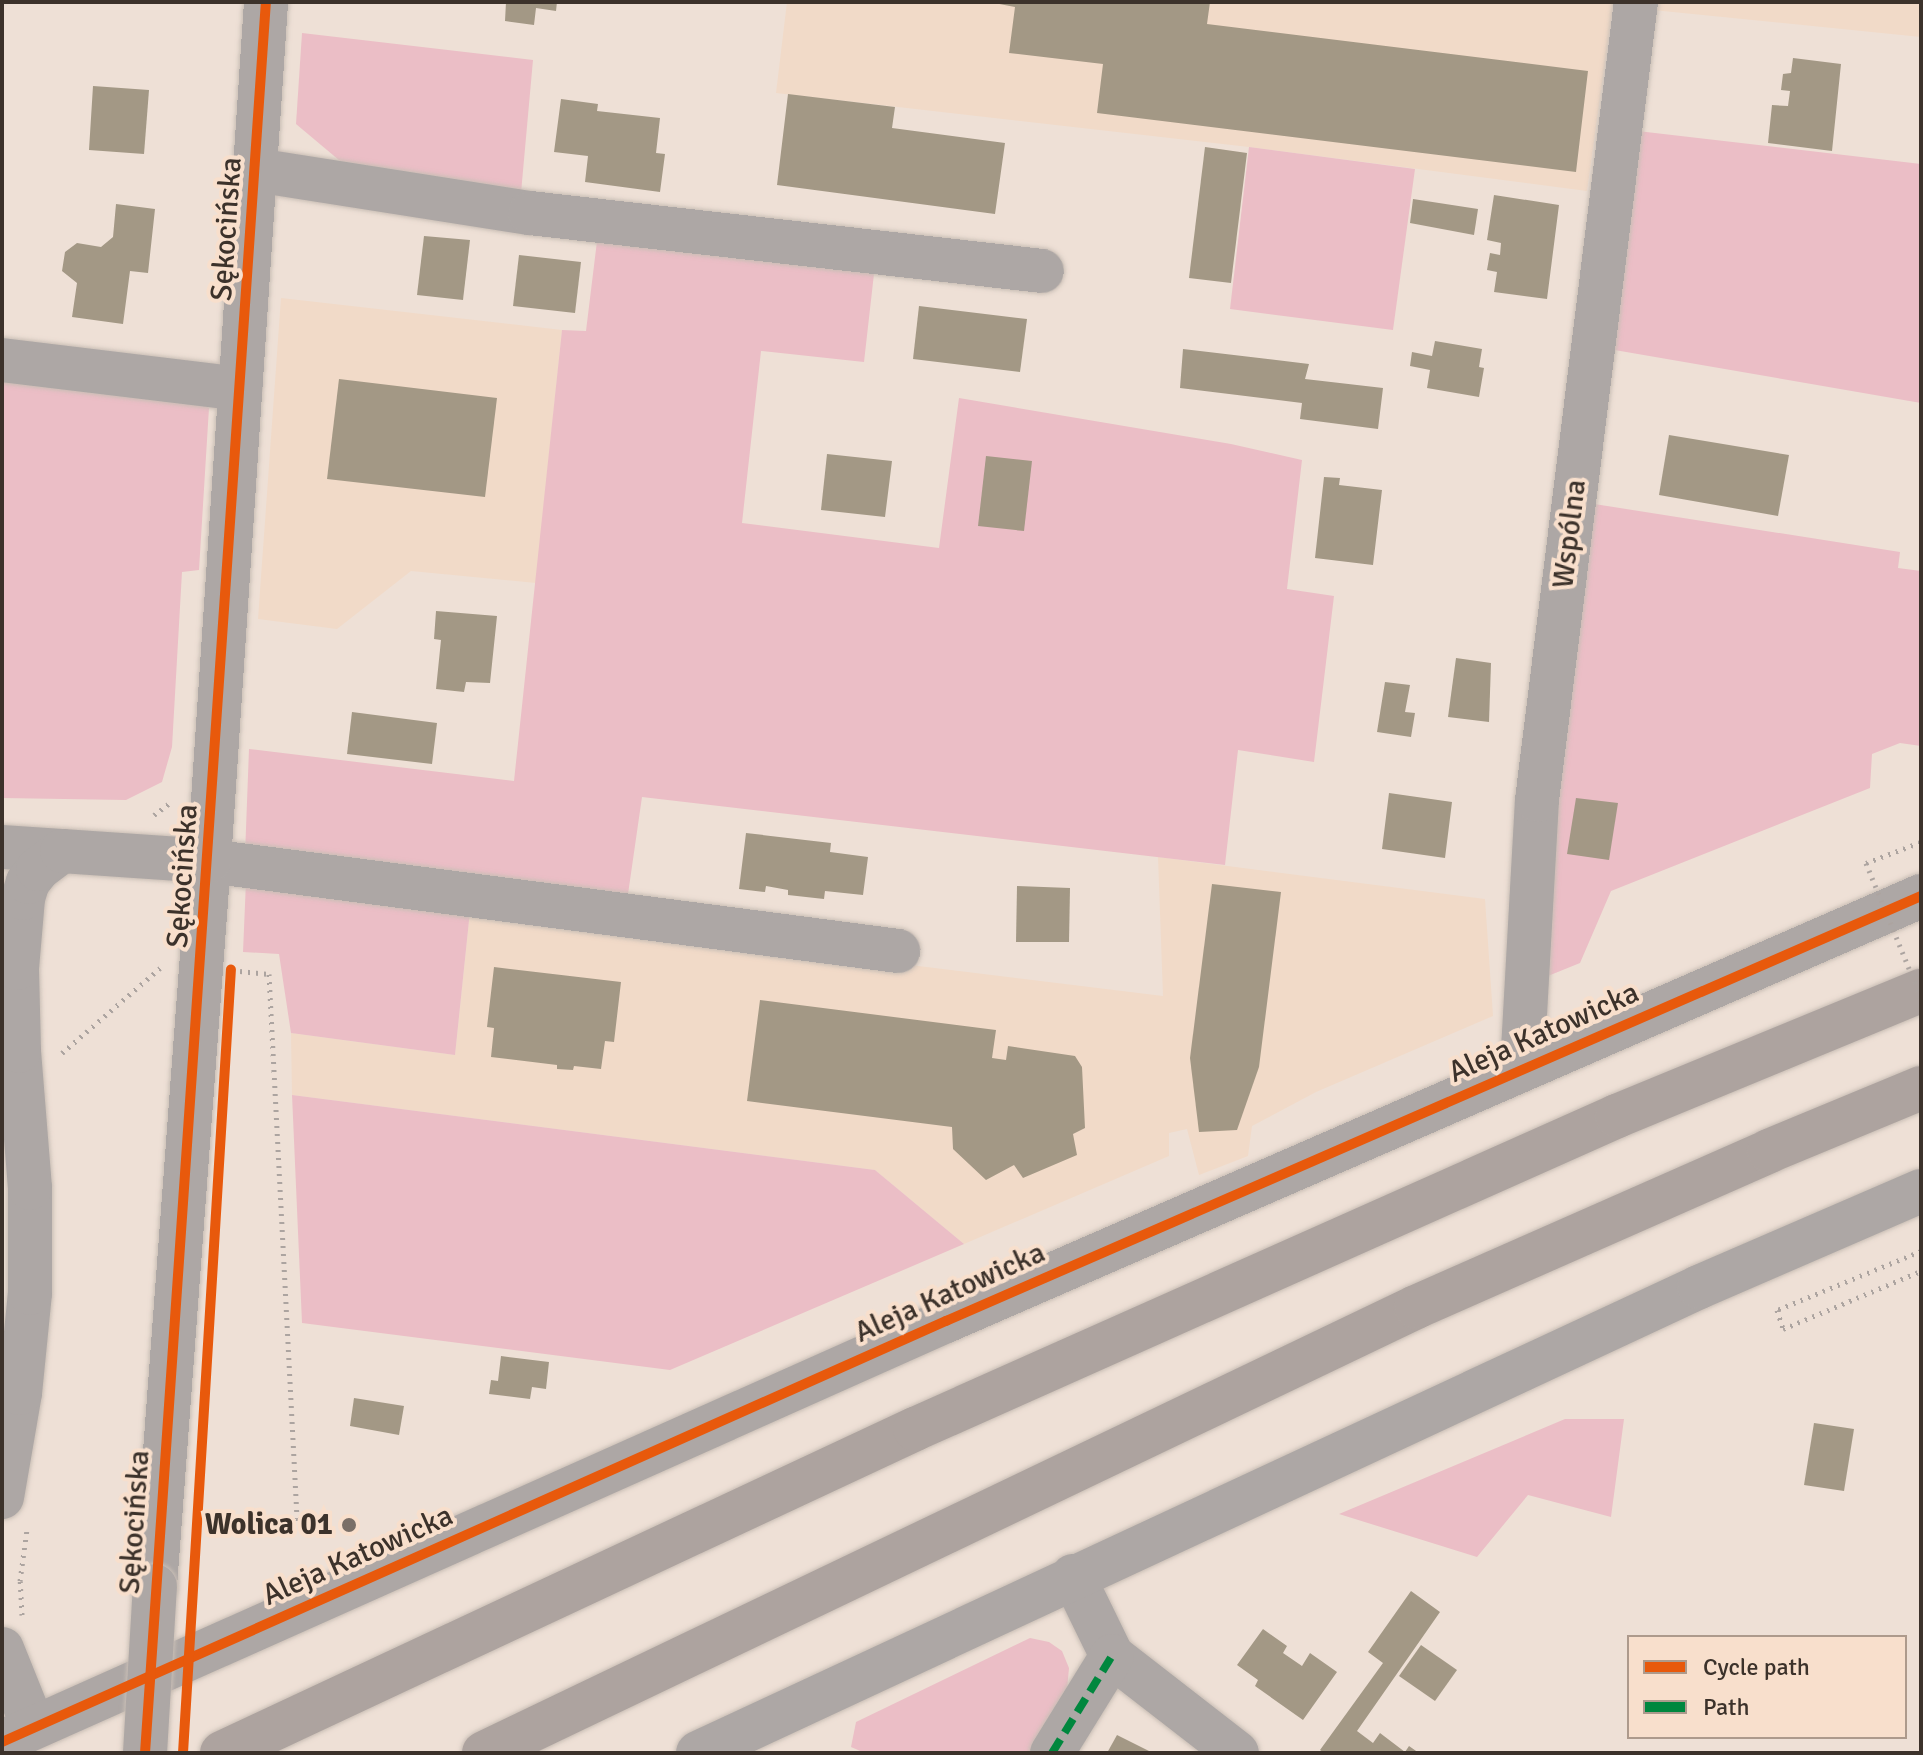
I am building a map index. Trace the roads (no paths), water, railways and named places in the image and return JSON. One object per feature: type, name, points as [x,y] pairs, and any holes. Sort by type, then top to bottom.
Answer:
[{"type":"highway","points":[[222,1753],[930,1422],[1617,1116],[1921,991]]},
{"type":"highway","points":[[484,1753],[1416,1307],[1769,1151],[1921,1088]]},
{"type":"street","name":"Sękocińska","points":[[145,1753],[266,2]]},
{"type":"street","name":"Wspólna","points":[[1522,1068],[1537,800],[1636,2]]},
{"type":"street","points":[[255,170],[530,213],[1042,271]]},
{"type":"street","points":[[2,360],[240,389]]},
{"type":"street","points":[[2,847],[209,861],[898,951]]},
{"type":"street","points":[[2,1497],[20,1393],[30,1293],[30,1188],[18,1009],[23,898],[28,882],[38,869],[62,851]]},
{"type":"street","name":"Aleja Katowicka","points":[[18,1734],[1522,1068],[1921,896]]},
{"type":"street","points":[[698,1753],[1699,1287],[1921,1191]]},
{"type":"street","points":[[1073,1576],[1112,1656],[1237,1753]]},
{"type":"street","points":[[2,1649],[18,1734]]},
{"type":"street","points":[[1052,1753],[1112,1656]]},
{"type":"place","name":"Wolica 01","points":[[349,1525]]}]
